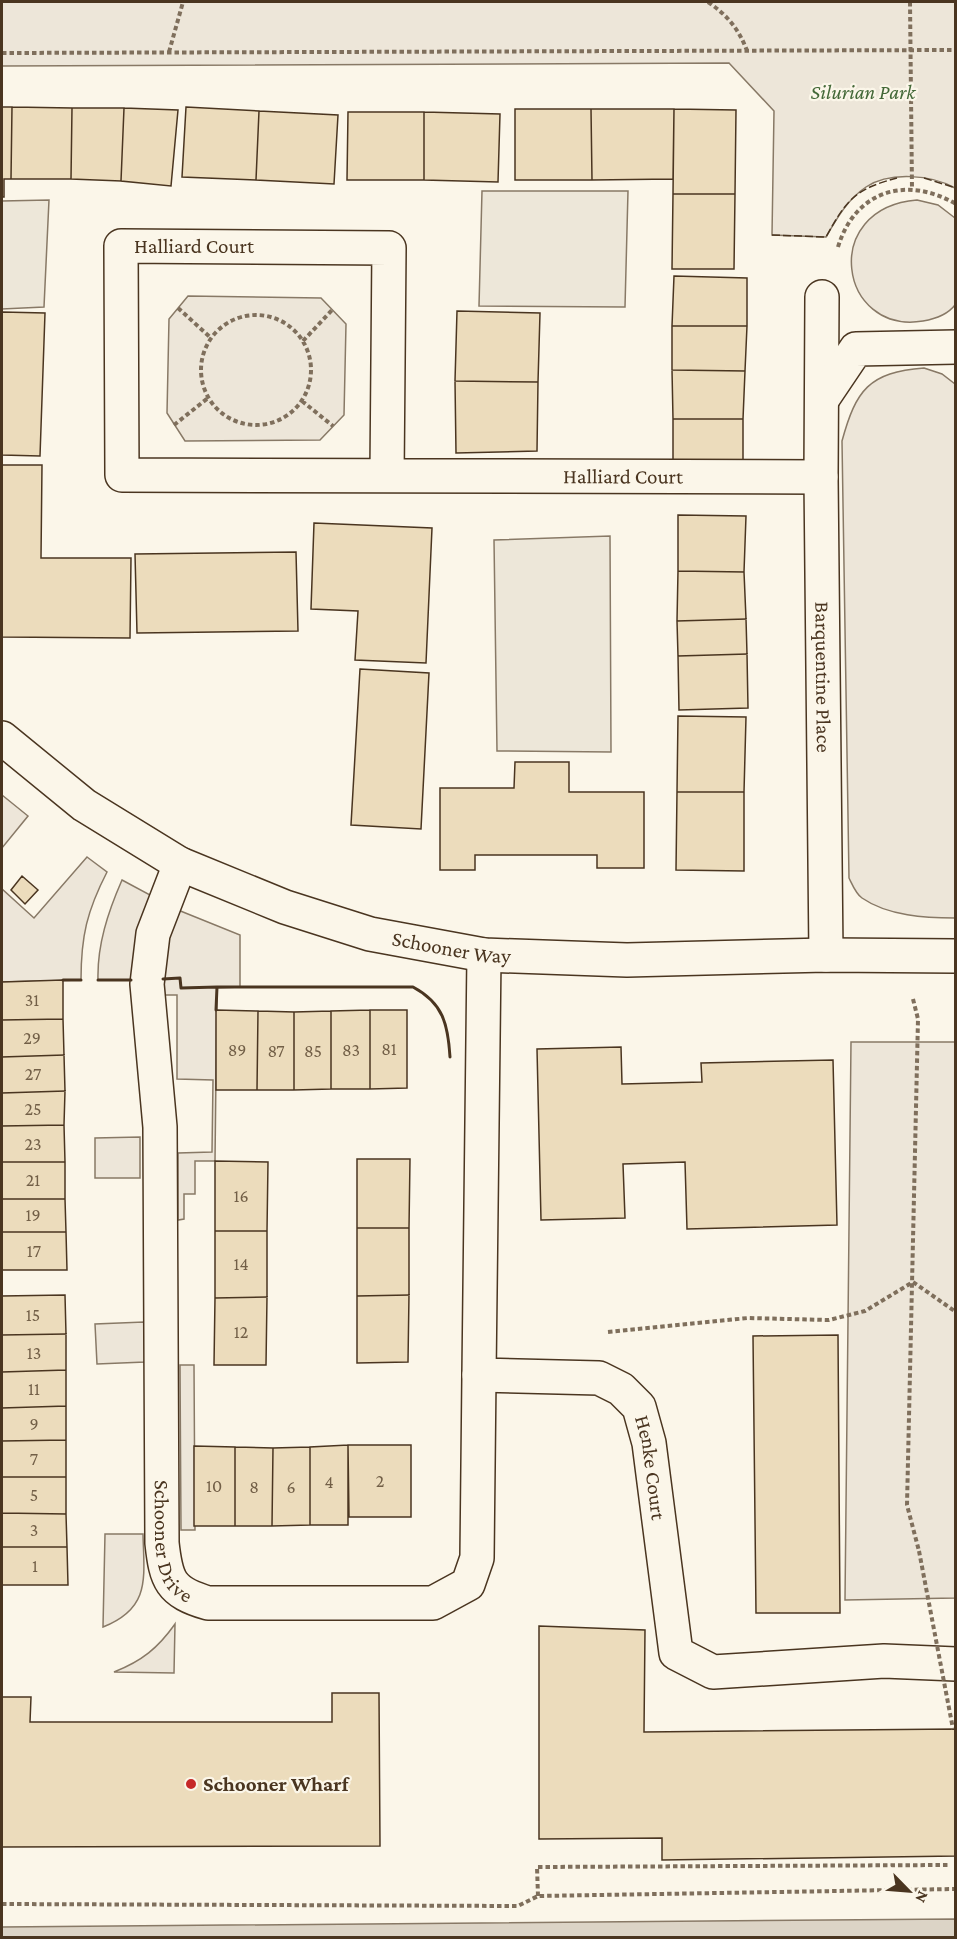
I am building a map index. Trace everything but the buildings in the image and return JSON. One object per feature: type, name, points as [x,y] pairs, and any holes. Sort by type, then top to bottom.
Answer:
[{"type":"street","name":"Halliard Court","points":[[387,476],[389,248],[121,246],[122,475],[387,476],[820,477]]},
{"type":"street","name":"Barquentine Place","points":[[822,297],[823,398],[820,477],[826,955]]},
{"type":"street","points":[[823,398],[856,349],[956,347]]},
{"type":"street","name":"Schooner Way","points":[[2,738],[84,805],[180,864],[285,907],[370,933],[484,955],[627,960],[826,955],[956,956]]},
{"type":"street","name":"Schooner Drive","points":[[180,864],[153,934],[147,984],[160,1127],[162,1543],[165,1567],[172,1585],[188,1597],[208,1603],[433,1603],[468,1584],[478,1548],[479,1375]]},
{"type":"street","points":[[479,1375],[484,955]]},
{"type":"street","name":"Henke Court","points":[[479,1375],[599,1378],[621,1389],[639,1407],[649,1443],[676,1653],[713,1672],[884,1660],[956,1664]]},
{"type":"path","points":[[169,52],[183,2]]},
{"type":"path","points":[[708,2],[720,10],[741,32],[747,51]]},
{"type":"path","points":[[910,2],[912,189]]},
{"type":"path","points":[[2,53],[956,50]]},
{"type":"path","points":[[838,247],[843,229],[864,204],[881,194],[912,189],[928,190],[956,204]]},
{"type":"path","points":[[178,308],[212,338]]},
{"type":"path","points":[[303,341],[332,310]]},
{"type":"path","points":[[248,315],[266,315],[284,322],[298,333],[303,341],[312,367],[309,386],[302,401],[288,416],[272,423],[253,425],[235,422],[220,412],[208,398],[202,382],[201,363],[212,338],[231,320],[248,315]]},
{"type":"path","points":[[174,425],[208,398]]},
{"type":"path","points":[[302,401],[333,426]]},
{"type":"path","points":[[905,956],[918,1019],[907,1505],[919,1551],[953,1729]]},
{"type":"path","points":[[913,1282],[956,1312]]},
{"type":"path","points":[[608,1332],[748,1318],[829,1320],[865,1311],[913,1282]]},
{"type":"path","points":[[538,1896],[537,1868],[956,1865]]},
{"type":"path","points":[[2,1904],[518,1906],[538,1896],[956,1889]]},
{"type":"green space","name":"Silurian Park","points":[[2,2],[955,2],[955,188],[923,178],[887,179],[866,187],[854,197],[826,237],[772,235],[774,111],[729,63],[2,66]]},
{"type":"green space","points":[[917,200],[938,205],[955,218],[955,305],[945,313],[928,320],[895,320],[873,309],[858,291],[852,269],[854,245],[865,224],[886,208]]},
{"type":"green space","points":[[188,296],[321,298],[346,324],[344,415],[320,440],[185,441],[167,413],[169,319]]},
{"type":"green space","points":[[924,368],[942,374],[955,384],[955,918],[920,916],[883,909],[860,896],[849,878],[842,441],[853,409],[868,387],[878,379],[890,374]]},
{"type":"green space","points":[[2,795],[28,816],[2,848]]},
{"type":"green space","points":[[87,857],[107,872],[94,899],[86,924],[81,980],[2,982],[2,889],[34,918]]},
{"type":"green space","points":[[122,880],[152,896],[139,926],[131,980],[98,980],[99,954],[104,929]]},
{"type":"green space","points":[[178,910],[240,935],[240,987],[217,988],[215,1161],[195,1161],[195,1194],[184,1194],[184,1219],[178,1220],[178,1153],[212,1152],[213,1080],[177,1079],[177,995],[162,995],[169,935]]},
{"type":"green space","points":[[851,1042],[955,1042],[955,1598],[845,1600]]},
{"type":"green space","points":[[140,1137],[140,1178],[95,1178],[95,1138]]},
{"type":"green space","points":[[144,1322],[145,1362],[97,1364],[95,1324]]},
{"type":"green space","points":[[180,1365],[194,1365],[195,1530],[181,1530]]},
{"type":"green space","points":[[105,1534],[143,1534],[144,1564],[141,1590],[137,1601],[130,1611],[103,1627]]},
{"type":"green space","points":[[175,1624],[174,1673],[114,1672],[149,1653]]},
{"type":"shaded area","points":[[482,191],[628,191],[625,307],[479,306]]},
{"type":"shaded area","points":[[49,200],[44,307],[2,309],[2,201]]},
{"type":"shaded area","points":[[610,536],[611,752],[497,751],[494,540]]},
{"type":"shaded area","points":[[955,1919],[955,1938],[2,1937],[2,1927]]},
{"type":"fence","points":[[772,235],[826,237],[840,213],[854,197],[871,187],[897,178]]},
{"type":"fence","points":[[924,178],[956,188]]},
{"type":"wall","points":[[163,979],[180,978],[181,988],[217,987],[216,1010]]},
{"type":"wall","points":[[63,980],[81,980]]},
{"type":"wall","points":[[98,980],[131,980]]},
{"type":"wall","points":[[217,987],[413,987],[431,1000],[442,1016],[448,1034],[450,1057]]},
{"type":"place","name":"Schooner Wharf","points":[[191,1784]]}]
